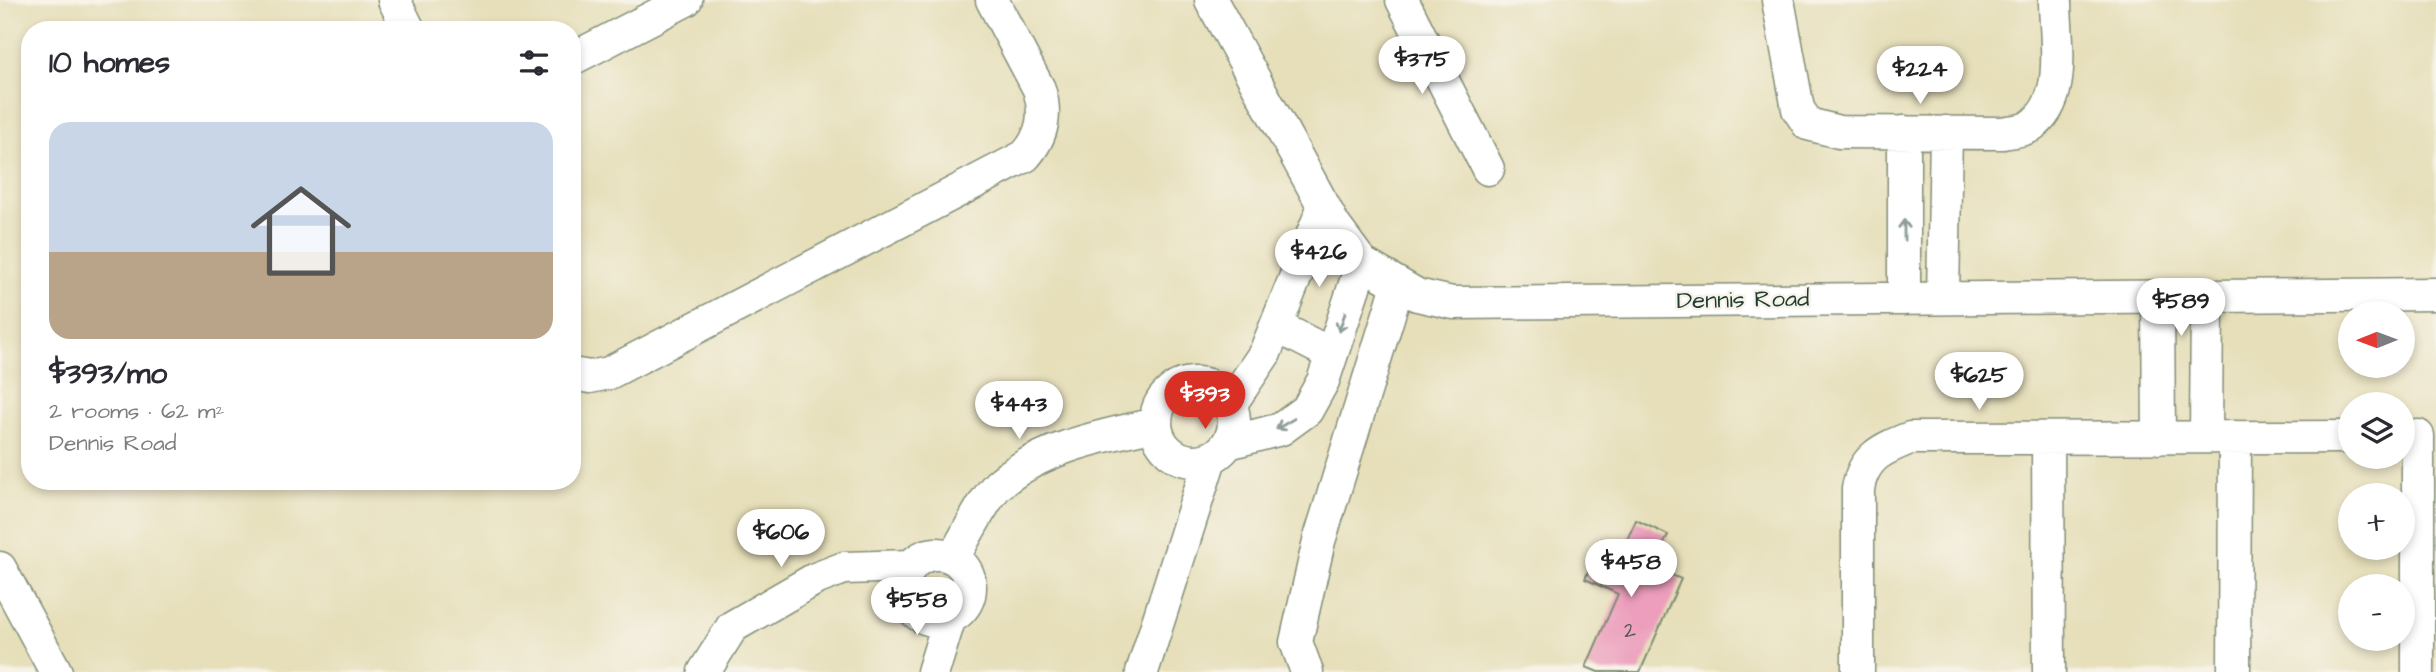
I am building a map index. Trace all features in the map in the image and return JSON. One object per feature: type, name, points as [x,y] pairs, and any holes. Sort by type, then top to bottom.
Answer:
[{"type":"street","points":[[394,0],[404,21]]},
{"type":"street","points":[[581,54],[686,0]]},
{"type":"street","points":[[581,376],[590,377],[609,373],[1025,156],[1039,137],[1044,103],[1040,89],[992,0]]},
{"type":"street","name":"Dennis Road","points":[[1212,0],[1324,206],[1362,263],[1417,295],[1453,303],[2436,294]]},
{"type":"street","points":[[1402,0],[1488,169]]},
{"type":"street","points":[[1778,0],[1797,110],[1808,124],[1839,132],[2003,133],[2028,129],[2043,116],[2055,93],[2055,0]]},
{"type":"street","points":[[1904,132],[1904,299]]},
{"type":"street","points":[[1942,299],[1947,132]]},
{"type":"street","points":[[1230,405],[1265,353],[1324,206]]},
{"type":"street","points":[[1142,672],[1219,451],[1233,431],[1230,405],[1223,394],[1212,387],[1186,384],[1164,398],[1156,424],[1158,436],[1173,456],[1197,462],[1219,451],[1281,429],[1307,410],[1323,381],[1362,263]]},
{"type":"street","points":[[1307,672],[1296,642],[1316,553],[1398,285]]},
{"type":"street","points":[[2207,296],[2220,437],[2234,672]]},
{"type":"street","points":[[2158,297],[2159,438]]},
{"type":"street","points":[[1276,326],[1331,354]]},
{"type":"street","points":[[953,558],[998,485],[1042,457],[1096,437],[1156,424]]},
{"type":"street","points":[[2418,672],[2419,436]]},
{"type":"street","points":[[1858,672],[1858,489],[1861,471],[1878,453],[1910,439],[2338,437]]},
{"type":"street","points":[[2048,438],[2049,672]]},
{"type":"street","points":[[704,672],[732,627],[815,579],[844,568],[911,566],[931,554],[953,558],[967,573],[969,594],[966,604],[950,617],[930,620],[911,608],[904,587],[911,566]]},
{"type":"street","points":[[0,568],[56,672]]},
{"type":"street","points":[[933,672],[950,617]]},
{"type":"building","points":[[1636,520],[1668,535],[1653,567],[1681,579],[1640,672],[1598,672],[1586,667],[1618,594],[1585,579],[1602,539],[1623,549]]}]
